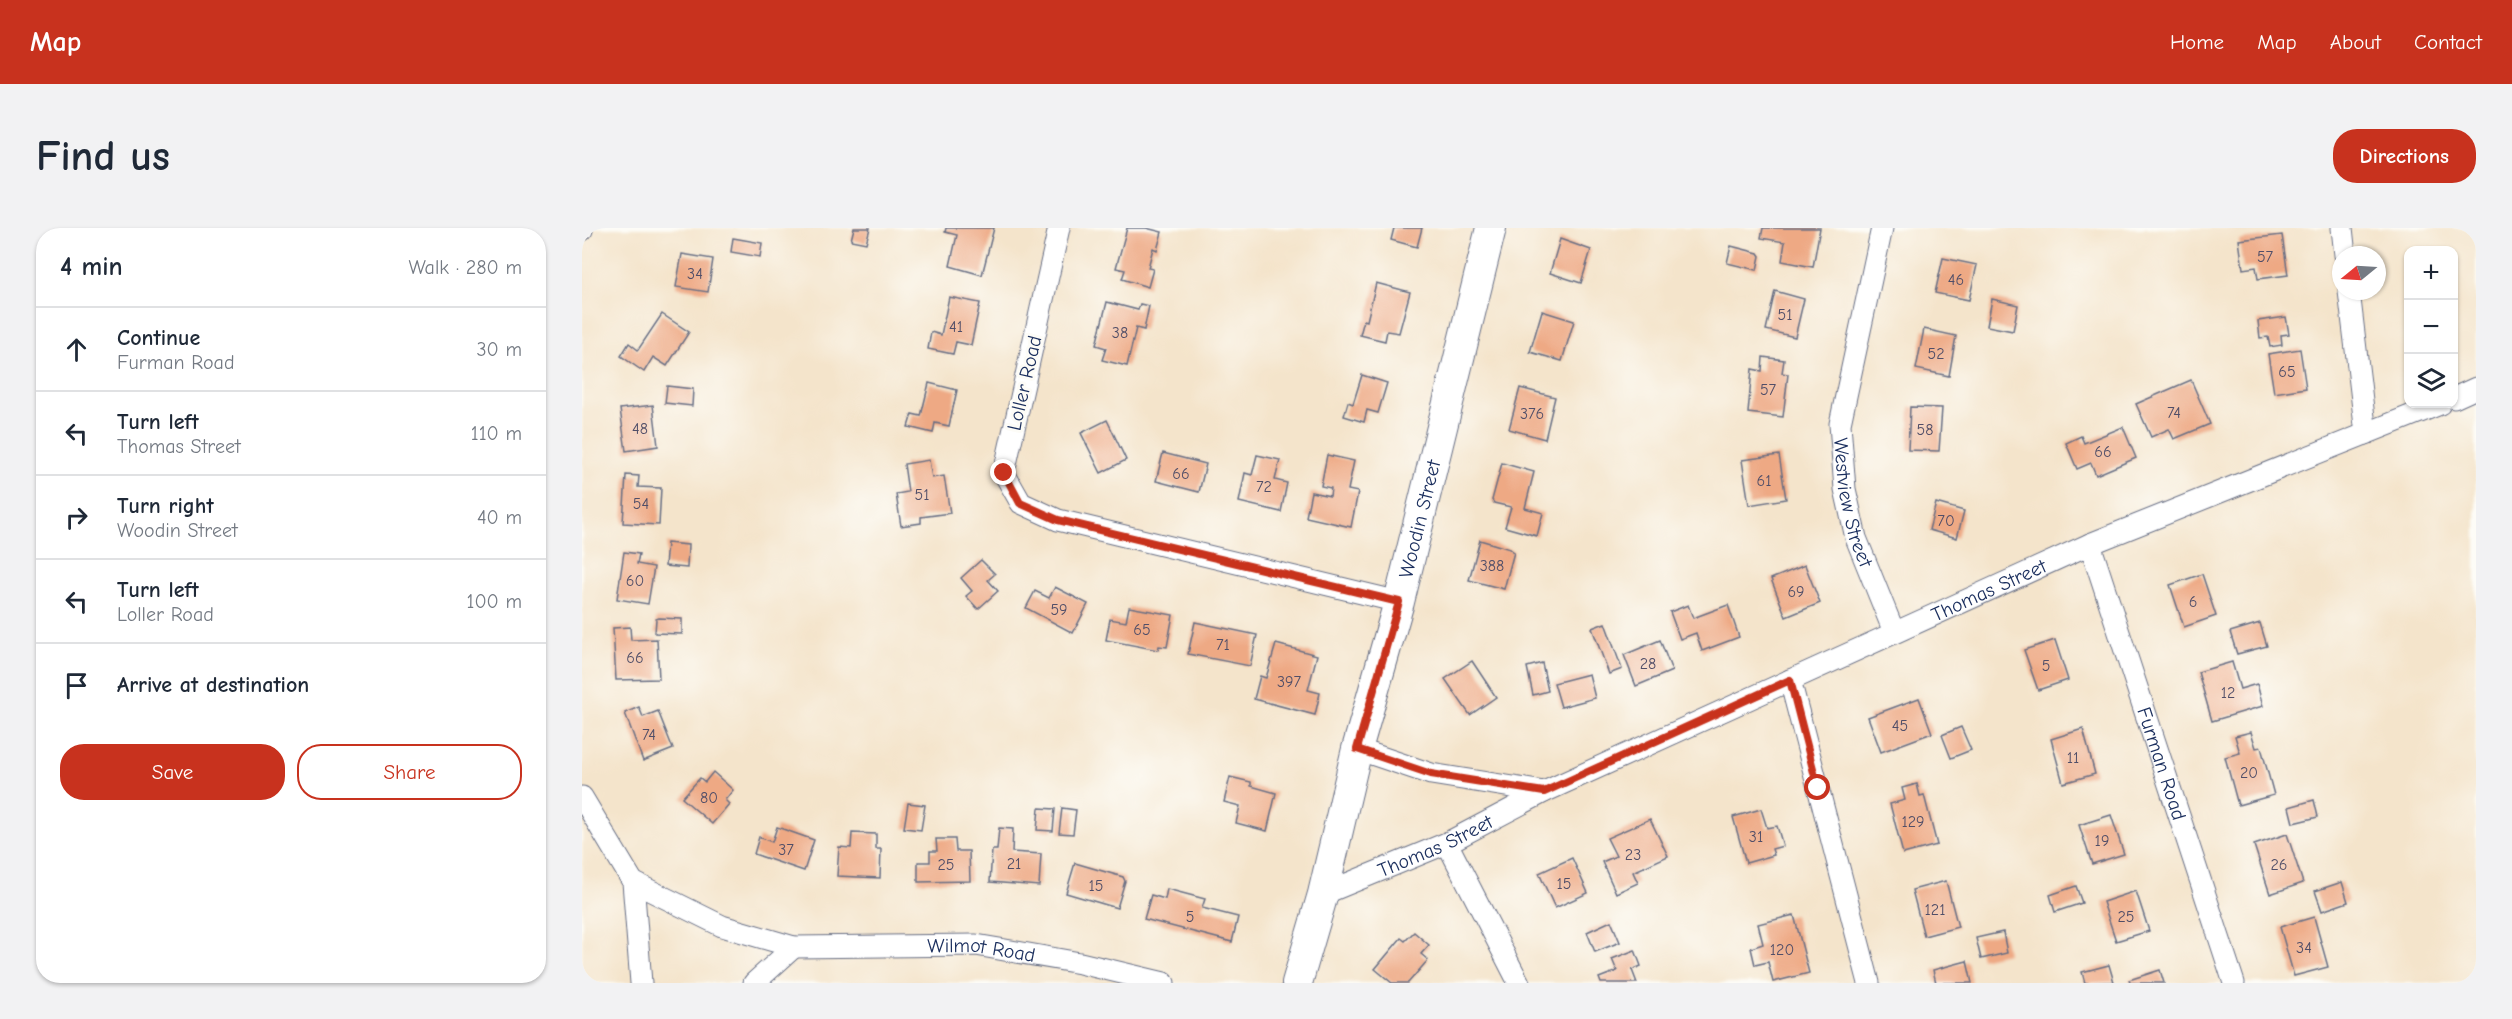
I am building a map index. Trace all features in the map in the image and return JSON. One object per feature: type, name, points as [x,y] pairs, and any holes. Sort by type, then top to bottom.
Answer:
[{"type":"main road","name":"Woodin Street","points":[[1297,983],[1323,894],[1357,749],[1399,602],[1491,228]]},
{"type":"street","name":"Loller Road","points":[[1059,228],[1004,473],[1020,503],[1058,520],[1399,602]]},
{"type":"street","name":"Westview Street","points":[[1882,228],[1840,424],[1845,489],[1856,538],[1894,632]]},
{"type":"street","points":[[2342,228],[2344,246]]},
{"type":"street","points":[[2350,300],[2366,434]]},
{"type":"street","points":[[2458,396],[2476,388]]},
{"type":"street","name":"Thomas Street","points":[[1323,894],[1447,843],[1544,792],[2090,544],[2430,408]]},
{"type":"street","name":"Furman Road","points":[[2090,544],[2234,983]]},
{"type":"street","points":[[1790,680],[1869,983]]},
{"type":"street","name":"Thomas Street","points":[[1357,749],[1431,774],[1544,792]]},
{"type":"street","points":[[582,797],[633,882],[641,983]]},
{"type":"street","points":[[1447,843],[1519,983]]},
{"type":"street","name":"Wilmot Road","points":[[633,882],[722,926],[794,948],[976,945],[1080,963],[1164,983]]},
{"type":"street","points":[[754,983],[794,948]]},
{"type":"building","points":[[854,228],[870,228],[866,243],[851,240]]},
{"type":"building","points":[[946,228],[994,228],[982,275],[950,266],[957,235],[945,232]]},
{"type":"building","points":[[1127,228],[1146,228],[1162,232],[1157,250],[1153,248],[1148,268],[1153,269],[1148,287],[1122,279],[1125,270],[1116,268]]},
{"type":"building","points":[[1394,228],[1422,228],[1417,247],[1391,240]]},
{"type":"building","points":[[1763,228],[1820,228],[1813,267],[1782,261],[1785,242],[1761,238]]},
{"type":"building","points":[[2282,235],[2288,275],[2258,279],[2256,267],[2243,269],[2239,240]]},
{"type":"building","points":[[733,238],[762,243],[760,257],[731,252]]},
{"type":"building","points":[[1560,239],[1591,250],[1581,283],[1550,273]]},
{"type":"building","points":[[1731,246],[1758,253],[1760,256],[1757,270],[1727,263]]},
{"type":"building","points":[[682,254],[713,259],[708,292],[676,287]]},
{"type":"building","points":[[1943,258],[1977,265],[1969,300],[1935,293]]},
{"type":"building","points":[[1376,283],[1410,292],[1399,333],[1387,331],[1385,341],[1360,335],[1364,320],[1367,321]]},
{"type":"building","points":[[1775,291],[1804,299],[1795,337],[1766,330]]},
{"type":"building","points":[[949,297],[980,303],[971,345],[956,342],[953,354],[928,349],[931,332],[941,335]]},
{"type":"building","points":[[1992,299],[2018,305],[2013,331],[1987,326]]},
{"type":"building","points":[[1107,302],[1138,310],[1140,304],[1149,306],[1144,330],[1136,328],[1127,366],[1102,360],[1106,348],[1096,345]]},
{"type":"building","points":[[1542,311],[1574,321],[1562,361],[1530,352]]},
{"type":"building","points":[[662,314],[689,332],[667,366],[653,357],[644,372],[621,356],[629,343],[638,350]]},
{"type":"building","points":[[2286,317],[2289,334],[2281,335],[2282,345],[2270,347],[2268,337],[2260,338],[2258,321]]},
{"type":"building","points":[[1924,329],[1956,336],[1949,376],[1916,369]]},
{"type":"building","points":[[2300,349],[2306,388],[2274,393],[2268,354]]},
{"type":"building","points":[[1763,357],[1784,360],[1782,373],[1788,374],[1783,417],[1748,413],[1752,369],[1762,371]]},
{"type":"building","points":[[1362,375],[1387,383],[1378,413],[1367,410],[1364,422],[1344,416],[1348,402],[1353,404]]},
{"type":"building","points":[[2191,380],[2210,424],[2174,439],[2169,429],[2151,437],[2136,404]]},
{"type":"building","points":[[929,383],[957,390],[949,426],[935,423],[933,433],[908,427],[912,414],[921,416]]},
{"type":"building","points":[[667,386],[693,389],[692,406],[665,403]]},
{"type":"building","points":[[1520,388],[1555,397],[1545,439],[1509,429]]},
{"type":"building","points":[[653,405],[658,446],[626,451],[620,409]]},
{"type":"building","points":[[1910,407],[1942,408],[1939,451],[1908,450]]},
{"type":"building","points":[[1107,420],[1126,460],[1101,473],[1081,433]]},
{"type":"building","points":[[2123,427],[2136,458],[2096,475],[2091,463],[2077,469],[2066,443],[2081,436],[2084,443]]},
{"type":"building","points":[[1163,453],[1206,464],[1199,492],[1156,481]]},
{"type":"building","points":[[1257,455],[1280,460],[1275,480],[1287,483],[1281,512],[1239,502],[1245,473],[1252,475]]},
{"type":"building","points":[[1327,455],[1354,461],[1348,490],[1358,492],[1351,527],[1306,517],[1311,492],[1330,496],[1331,488],[1321,486]]},
{"type":"building","points":[[1779,455],[1786,499],[1749,505],[1742,460]]},
{"type":"building","points":[[929,460],[932,478],[944,476],[950,513],[921,517],[921,523],[901,526],[896,494],[908,492],[904,464]]},
{"type":"building","points":[[1502,463],[1534,472],[1525,508],[1543,513],[1537,536],[1505,527],[1511,507],[1494,503],[1492,500]]},
{"type":"building","points":[[626,475],[639,476],[638,487],[661,488],[659,525],[623,523]]},
{"type":"building","points":[[1936,503],[1964,511],[1957,538],[1929,530]]},
{"type":"building","points":[[1480,540],[1514,552],[1504,589],[1469,580]]},
{"type":"building","points":[[667,543],[688,545],[687,568],[665,566]]},
{"type":"building","points":[[624,552],[639,554],[637,564],[654,567],[648,604],[617,599]]},
{"type":"building","points":[[981,560],[995,574],[988,580],[998,591],[978,609],[966,596],[972,591],[961,578]]},
{"type":"building","points":[[1805,565],[1820,603],[1786,617],[1771,579]]},
{"type":"building","points":[[2202,574],[2216,616],[2184,627],[2170,585]]},
{"type":"building","points":[[1055,587],[1088,604],[1073,633],[1026,608],[1035,591],[1049,598]]},
{"type":"building","points":[[1688,605],[1693,618],[1728,605],[1739,637],[1702,651],[1696,633],[1680,639],[1670,612]]},
{"type":"building","points":[[1129,607],[1173,615],[1167,647],[1159,646],[1158,650],[1106,640],[1110,619],[1126,622]]},
{"type":"building","points":[[656,619],[682,619],[682,634],[655,633]]},
{"type":"building","points":[[1195,622],[1257,635],[1250,666],[1188,654]]},
{"type":"building","points":[[1605,623],[1622,669],[1609,674],[1592,628]]},
{"type":"building","points":[[2260,623],[2267,646],[2237,654],[2230,632]]},
{"type":"building","points":[[630,627],[631,640],[657,639],[659,679],[616,680],[613,628]]},
{"type":"building","points":[[1660,640],[1672,671],[1636,686],[1624,655]]},
{"type":"building","points":[[2055,640],[2068,680],[2038,690],[2024,650]]},
{"type":"building","points":[[1276,644],[1317,655],[1308,690],[1320,693],[1315,715],[1254,699],[1260,676],[1266,678]]},
{"type":"building","points":[[1472,661],[1496,697],[1470,715],[1445,679]]},
{"type":"building","points":[[2232,662],[2240,689],[2257,684],[2263,706],[2212,721],[2198,672]]},
{"type":"building","points":[[1542,663],[1548,691],[1533,695],[1527,667]]},
{"type":"building","points":[[1589,674],[1595,698],[1561,707],[1554,683]]},
{"type":"building","points":[[1919,698],[1932,733],[1881,752],[1868,717]]},
{"type":"building","points":[[639,707],[643,717],[658,711],[673,749],[643,761],[625,713]]},
{"type":"building","points":[[1961,727],[1971,750],[1951,758],[1942,735]]},
{"type":"building","points":[[2083,729],[2095,774],[2063,783],[2051,739]]},
{"type":"building","points":[[2251,732],[2256,748],[2261,747],[2274,795],[2238,805],[2225,757],[2240,753],[2235,736]]},
{"type":"building","points":[[713,772],[733,790],[725,800],[729,804],[712,824],[682,798],[700,778],[705,782]]},
{"type":"building","points":[[1230,777],[1251,782],[1251,786],[1276,793],[1267,831],[1236,823],[1240,806],[1224,802]]},
{"type":"building","points":[[1917,784],[1920,796],[1924,795],[1937,845],[1903,854],[1890,804],[1905,800],[1902,788]]},
{"type":"building","points":[[2314,800],[2318,817],[2293,823],[2289,807]]},
{"type":"building","points":[[908,803],[925,805],[921,830],[904,828]]},
{"type":"building","points":[[1039,808],[1055,809],[1053,831],[1037,830]]},
{"type":"building","points":[[1062,808],[1076,810],[1073,834],[1059,833]]},
{"type":"building","points":[[1761,809],[1767,828],[1777,826],[1783,846],[1772,849],[1774,855],[1746,863],[1733,817]]},
{"type":"building","points":[[2111,815],[2124,854],[2092,864],[2079,825]]},
{"type":"building","points":[[1650,819],[1668,856],[1633,872],[1638,883],[1616,893],[1602,862],[1616,856],[1607,838]]},
{"type":"building","points":[[777,827],[814,840],[804,871],[754,854],[759,837],[772,842]]},
{"type":"building","points":[[999,828],[1013,829],[1012,852],[1041,854],[1039,886],[990,882],[992,850],[997,850]]},
{"type":"building","points":[[852,833],[876,834],[876,849],[881,849],[880,878],[837,876],[839,847],[851,848]]},
{"type":"building","points":[[2287,834],[2303,883],[2270,894],[2254,845]]},
{"type":"building","points":[[936,839],[955,839],[956,851],[969,851],[970,881],[918,882],[918,862],[930,862],[930,851],[937,851]]},
{"type":"building","points":[[1572,858],[1588,893],[1555,908],[1539,873]]},
{"type":"building","points":[[1075,863],[1123,877],[1125,881],[1117,908],[1066,893]]},
{"type":"building","points":[[1946,881],[1958,927],[1924,936],[1912,890]]},
{"type":"building","points":[[2342,882],[2348,902],[2322,911],[2315,891]]},
{"type":"building","points":[[2076,886],[2082,903],[2055,912],[2050,895]]},
{"type":"building","points":[[1167,889],[1205,899],[1202,908],[1238,917],[1232,942],[1144,919],[1151,895],[1165,899]]},
{"type":"building","points":[[2136,891],[2149,931],[2116,941],[2103,902]]},
{"type":"building","points":[[1794,915],[1809,973],[1773,982],[1768,962],[1755,965],[1751,948],[1763,944],[1758,924]]},
{"type":"building","points":[[2314,917],[2328,967],[2294,976],[2280,927]]},
{"type":"building","points":[[1611,921],[1620,942],[1595,952],[1587,932]]},
{"type":"building","points":[[1414,932],[1429,945],[1421,954],[1428,960],[1408,983],[1392,983],[1375,969],[1401,938],[1405,941]]},
{"type":"building","points":[[2003,932],[2007,953],[1981,959],[1976,938]]},
{"type":"building","points":[[1635,950],[1641,966],[1632,970],[1637,983],[1601,983],[1599,978],[1617,971],[1612,959]]},
{"type":"building","points":[[1967,961],[1972,983],[1936,983],[1933,970]]},
{"type":"building","points":[[2109,965],[2114,982],[2085,983],[2082,972]]},
{"type":"building","points":[[2160,970],[2164,983],[2130,983],[2129,980]]},
{"type":"route","points":[[1004,473],[1020,503],[1058,520],[1399,602],[1357,749],[1431,774],[1544,792],[1790,680],[1818,788]]}]
